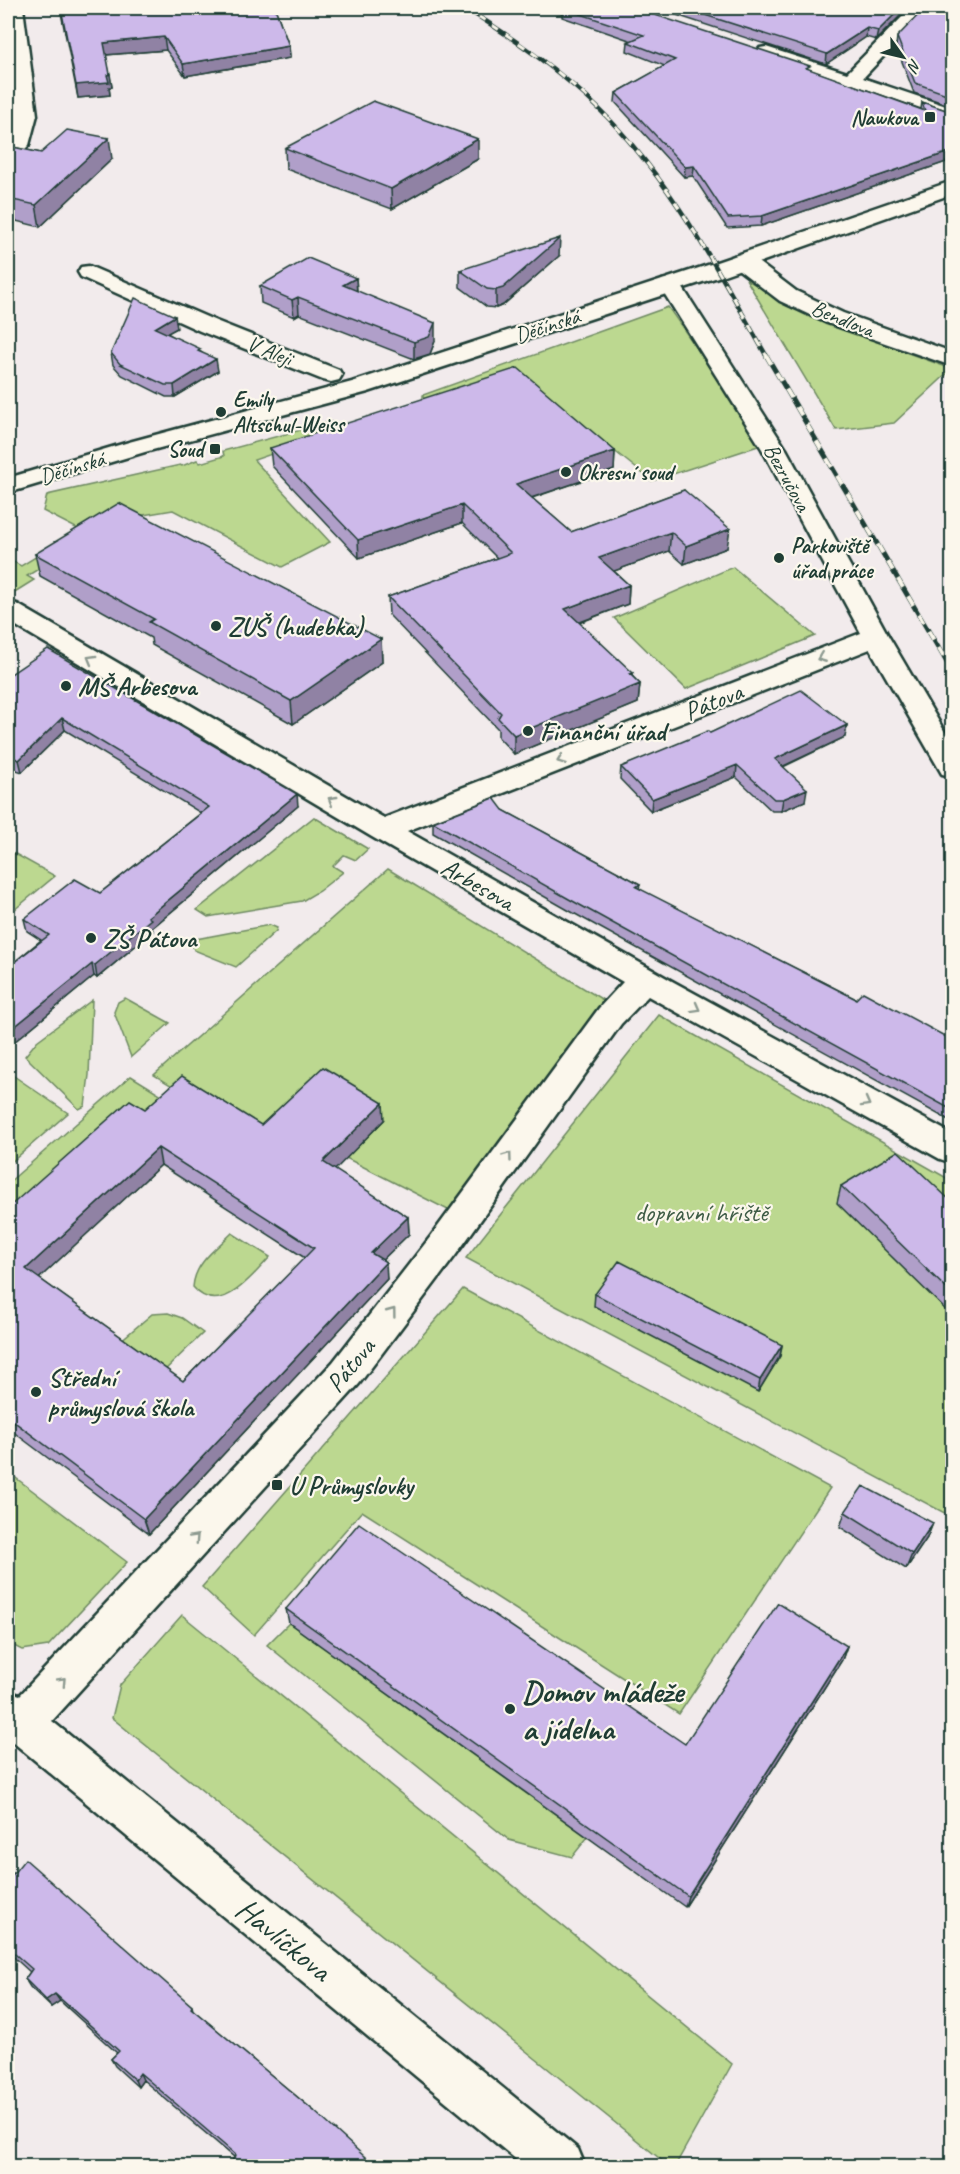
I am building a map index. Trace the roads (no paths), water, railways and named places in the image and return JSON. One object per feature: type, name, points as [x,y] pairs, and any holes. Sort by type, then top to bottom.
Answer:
[{"type":"street","points":[[8,155],[19,145],[17,116],[22,73],[14,8]]},
{"type":"street","points":[[850,81],[920,8]]},
{"type":"street","points":[[753,48],[952,114]]},
{"type":"street","name":"Děčínská","points":[[8,486],[137,447],[360,387],[742,261],[952,188]]},
{"type":"street","name":"Bendlova","points":[[742,261],[788,296],[826,313],[952,359]]},
{"type":"street","name":"V Aleji","points":[[89,272],[208,326],[331,375]]},
{"type":"street","name":"Bezručova","points":[[670,285],[774,449],[876,637],[952,767]]},
{"type":"street","name":"Děčínská","points":[[8,468],[137,447]]},
{"type":"street","name":"Arbesova","points":[[8,610],[382,830],[952,1150]]},
{"type":"street","name":"Pátova","points":[[382,830],[876,637]]},
{"type":"street","name":"Pátova","points":[[15,1717],[346,1373],[443,1246],[610,1016],[645,979]]},
{"type":"street","name":"Havlíčkova","points":[[15,1717],[561,2166]]},
{"type":"railway","points":[[465,8],[559,73],[593,103],[633,146],[676,203],[732,294],[767,357]]},
{"type":"railway","points":[[766,355],[952,671]]},
{"type":"place","name":"Nawkova","points":[[930,117]]},
{"type":"place","name":"Emily Altschul-Weiss","points":[[221,412]]},
{"type":"place","name":"Soud","points":[[215,449]]},
{"type":"place","name":"Okresní soud","points":[[566,472]]},
{"type":"place","name":"Parkoviště úřad práce","points":[[779,558]]},
{"type":"place","name":"ZUŠ (hudebka)","points":[[216,626]]},
{"type":"place","name":"MŠ Arbesova","points":[[66,686]]},
{"type":"place","name":"Finanční úřad","points":[[528,731]]},
{"type":"place","name":"ZŠ Pátova","points":[[91,938]]},
{"type":"place","name":"Střední průmyslová škola","points":[[36,1392]]},
{"type":"place","name":"U Průmyslovky","points":[[277,1485]]},
{"type":"place","name":"Domov mládeže a jídelna","points":[[510,1709]]},
{"type":"park label","name":"dopravní hřiště","points":[[701,1212]]}]
